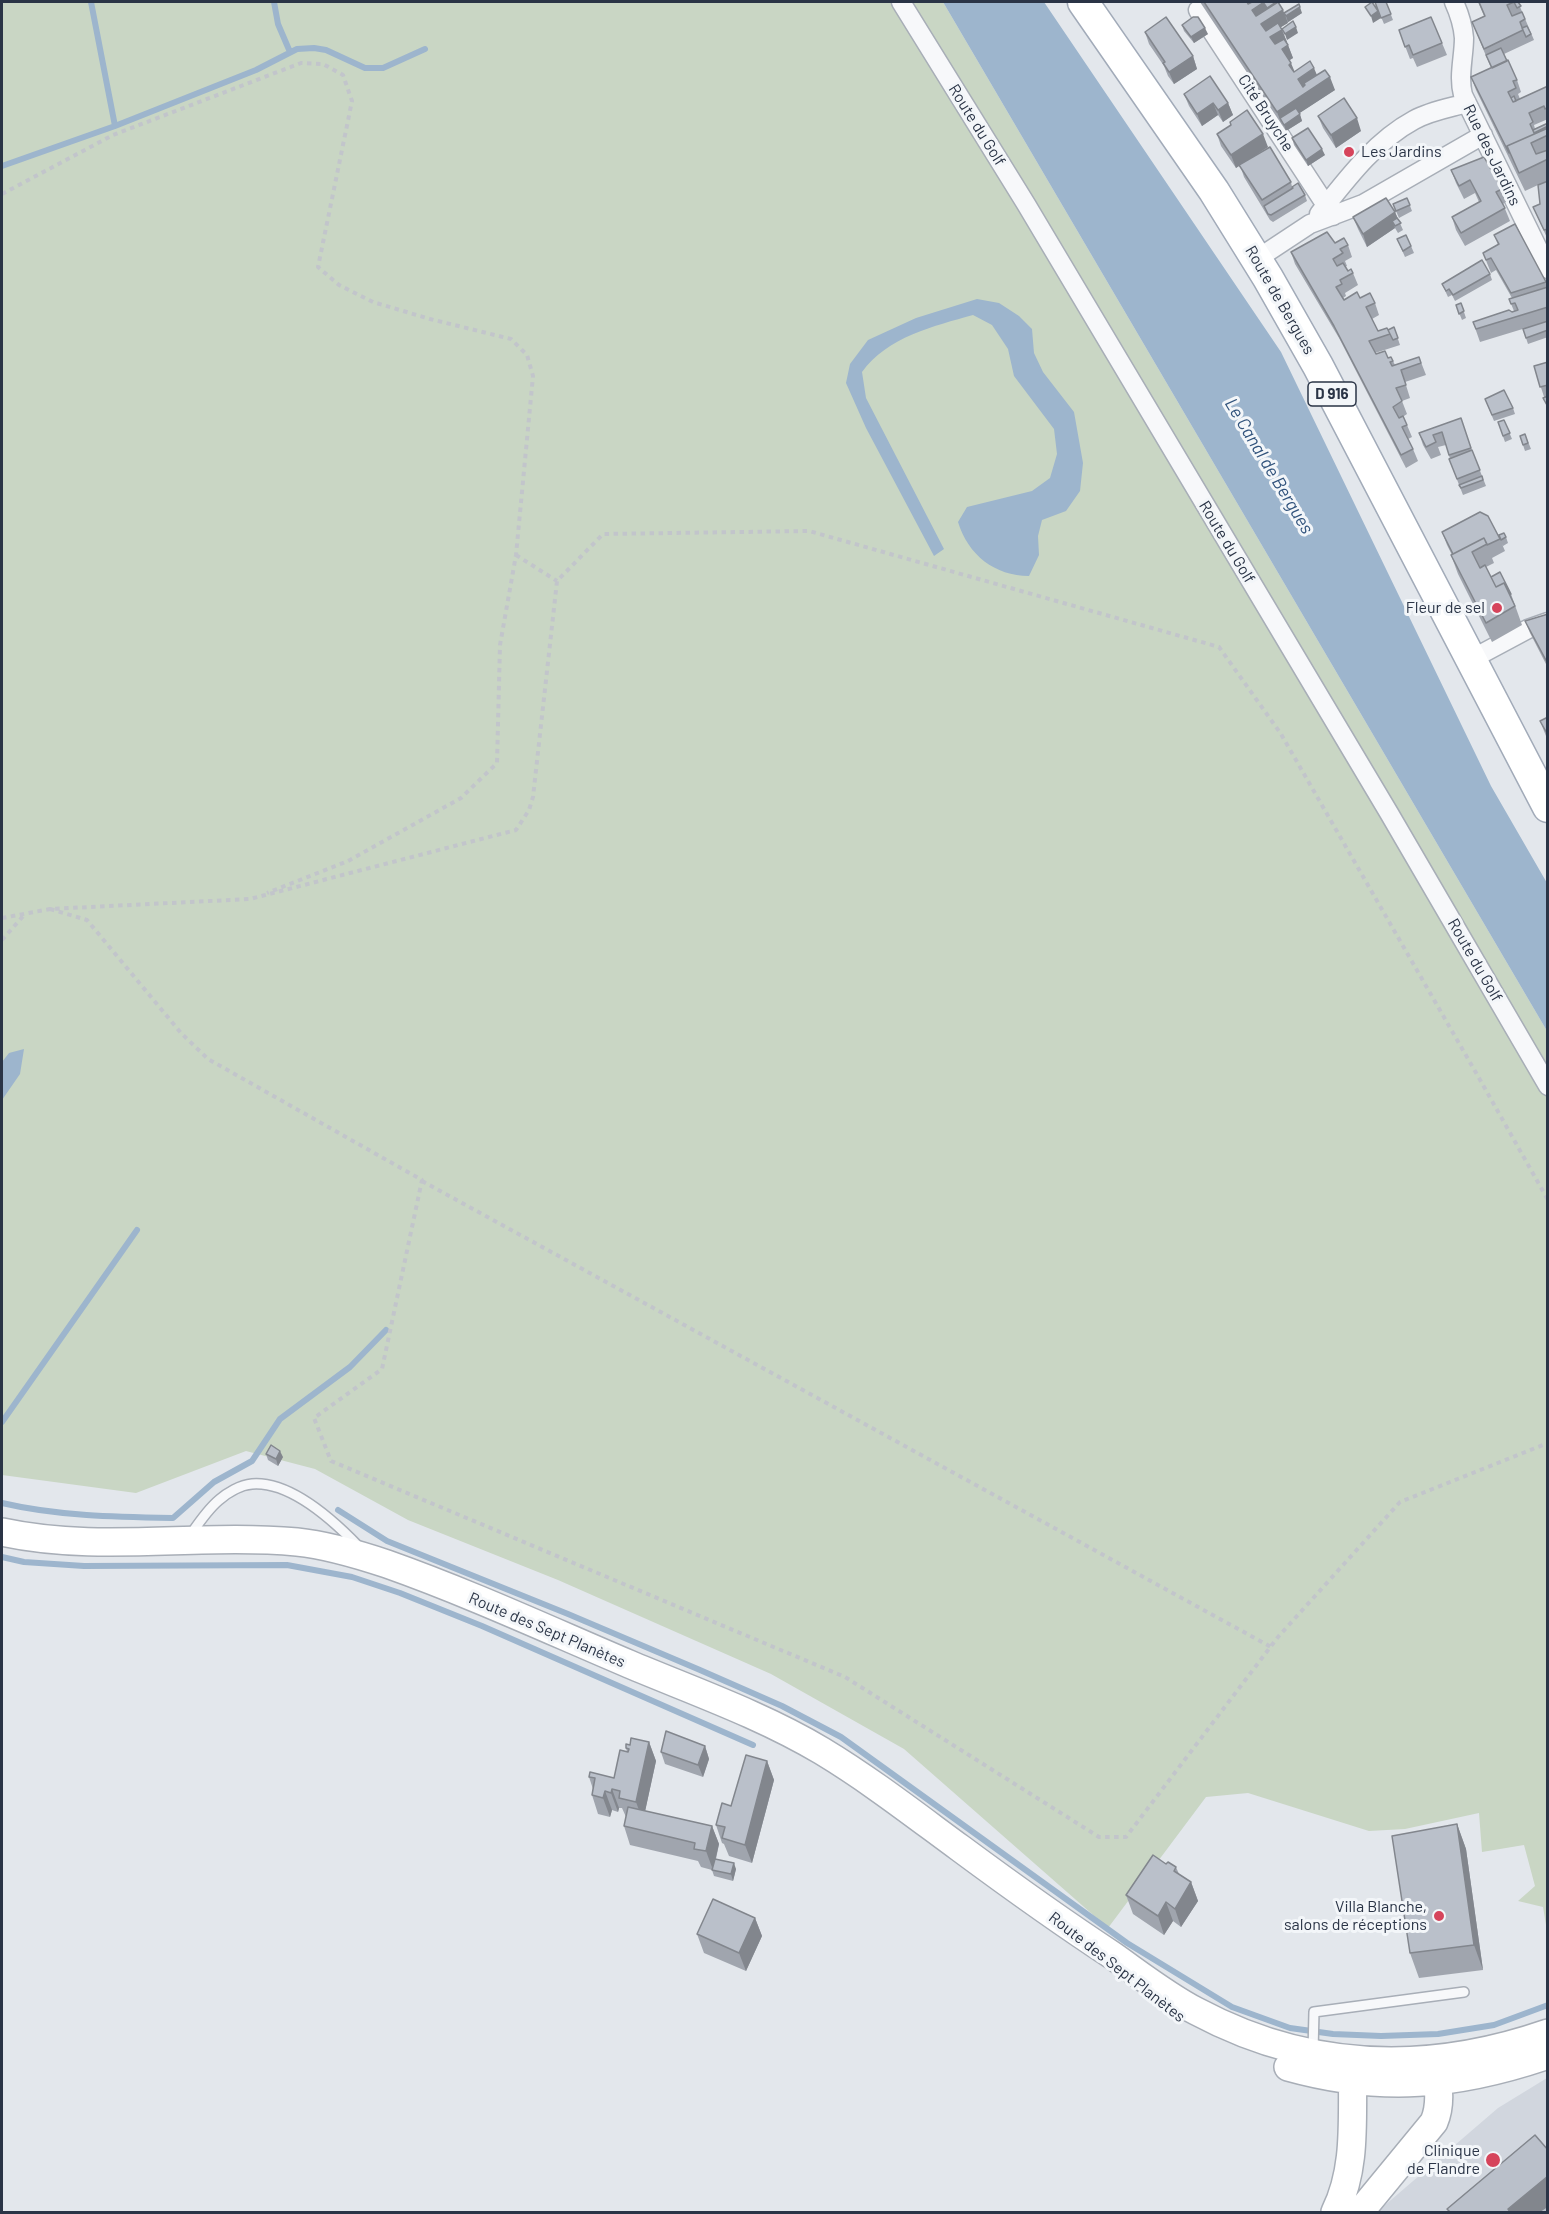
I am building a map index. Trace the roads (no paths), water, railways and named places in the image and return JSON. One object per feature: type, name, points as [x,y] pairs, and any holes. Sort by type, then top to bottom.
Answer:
[{"type":"main road","name":"Route de Bergues","points":[[1083,2],[1195,163],[1257,259],[1318,366],[1548,807]]},
{"type":"main road","name":"Route des Sept Planètes","points":[[2,1532],[37,1539],[77,1542],[260,1540],[300,1543],[371,1559],[437,1584],[696,1692],[817,1748],[886,1794],[1035,1903],[1193,2010],[1250,2036],[1313,2041],[1353,2071]]},
{"type":"main road","name":"Route des Sept Planètes","points":[[1035,1903],[1170,2011],[1210,2036],[1237,2049],[1288,2067],[1353,2071],[1401,2084],[1490,2050],[1548,2032]]},
{"type":"main road","name":"Route des Sept Planètes","points":[[1436,2071],[1493,2072],[1548,2055]]},
{"type":"main road","points":[[1335,2212],[1346,2185],[1350,2165],[1353,2071]]},
{"type":"main road","points":[[1360,2212],[1431,2127],[1438,2110],[1436,2071]]},
{"type":"street","name":"Route du Golf","points":[[900,2],[1026,204],[1383,802],[1548,1086]]},
{"type":"street","name":"Rue des Jardins","points":[[1454,2],[1461,18],[1464,36],[1461,82],[1467,103],[1548,269]]},
{"type":"street","name":"Cité Bruyche","points":[[1198,10],[1330,210]]},
{"type":"street","points":[[1257,259],[1330,210],[1360,165],[1406,125],[1425,115],[1467,103]]},
{"type":"street","points":[[1330,210],[1363,204],[1483,135]]},
{"type":"street","points":[[1470,660],[1528,629],[1548,622]]},
{"type":"lane","points":[[186,1541],[219,1500],[246,1485],[261,1484],[284,1491],[312,1506],[338,1526],[371,1559]]},
{"type":"lane","points":[[1313,2041],[1314,2012],[1464,1992]]},
{"type":"water","name":"Le Canal de Bergues","points":[[943,2],[1044,2],[1281,352],[1491,786],[1547,883],[1547,1031]]},
{"type":"water","points":[[977,299],[999,303],[1019,316],[1032,329],[1034,353],[1043,372],[1074,412],[1083,463],[1080,491],[1066,511],[1042,520],[1038,536],[1039,555],[1029,576],[1005,572],[984,561],[969,544],[958,522],[967,507],[1032,491],[1050,478],[1057,454],[1054,429],[1014,376],[1008,349],[992,325],[973,315],[912,334],[884,350],[862,372],[866,398],[944,549],[934,556],[866,428],[846,383],[850,364],[868,340],[916,318]]},
{"type":"water","points":[[24,1049],[20,1074],[2,1100],[2,1062],[9,1053]]},
{"type":"waterway","points":[[91,2],[115,126]]},
{"type":"waterway","points":[[274,2],[278,24],[290,52]]},
{"type":"waterway","points":[[2,166],[115,126],[256,70],[297,49],[326,50],[365,68],[383,68],[425,49]]},
{"type":"waterway","points":[[2,1422],[137,1230]]},
{"type":"waterway","points":[[2,1503],[65,1513],[173,1518],[214,1482],[252,1461],[280,1419],[350,1367],[386,1330]]},
{"type":"waterway","points":[[338,1510],[387,1541],[700,1670],[782,1706],[841,1737],[1127,1943],[1232,2007],[1290,2028],[1333,2034],[1381,2036],[1438,2034],[1494,2025],[1548,2005]]},
{"type":"waterway","points":[[2,1557],[24,1562],[84,1566],[287,1565],[352,1577],[400,1593],[482,1626],[753,1745]]},
{"type":"place","name":"Les Jardins","points":[[1349,152]]},
{"type":"place","name":"Fleur de sel","points":[[1497,608]]},
{"type":"place","name":"Villa Blanche, salons de réceptions","points":[[1439,1916]]},
{"type":"place","name":"Clinique de Flandre","points":[[1493,2160]]}]
